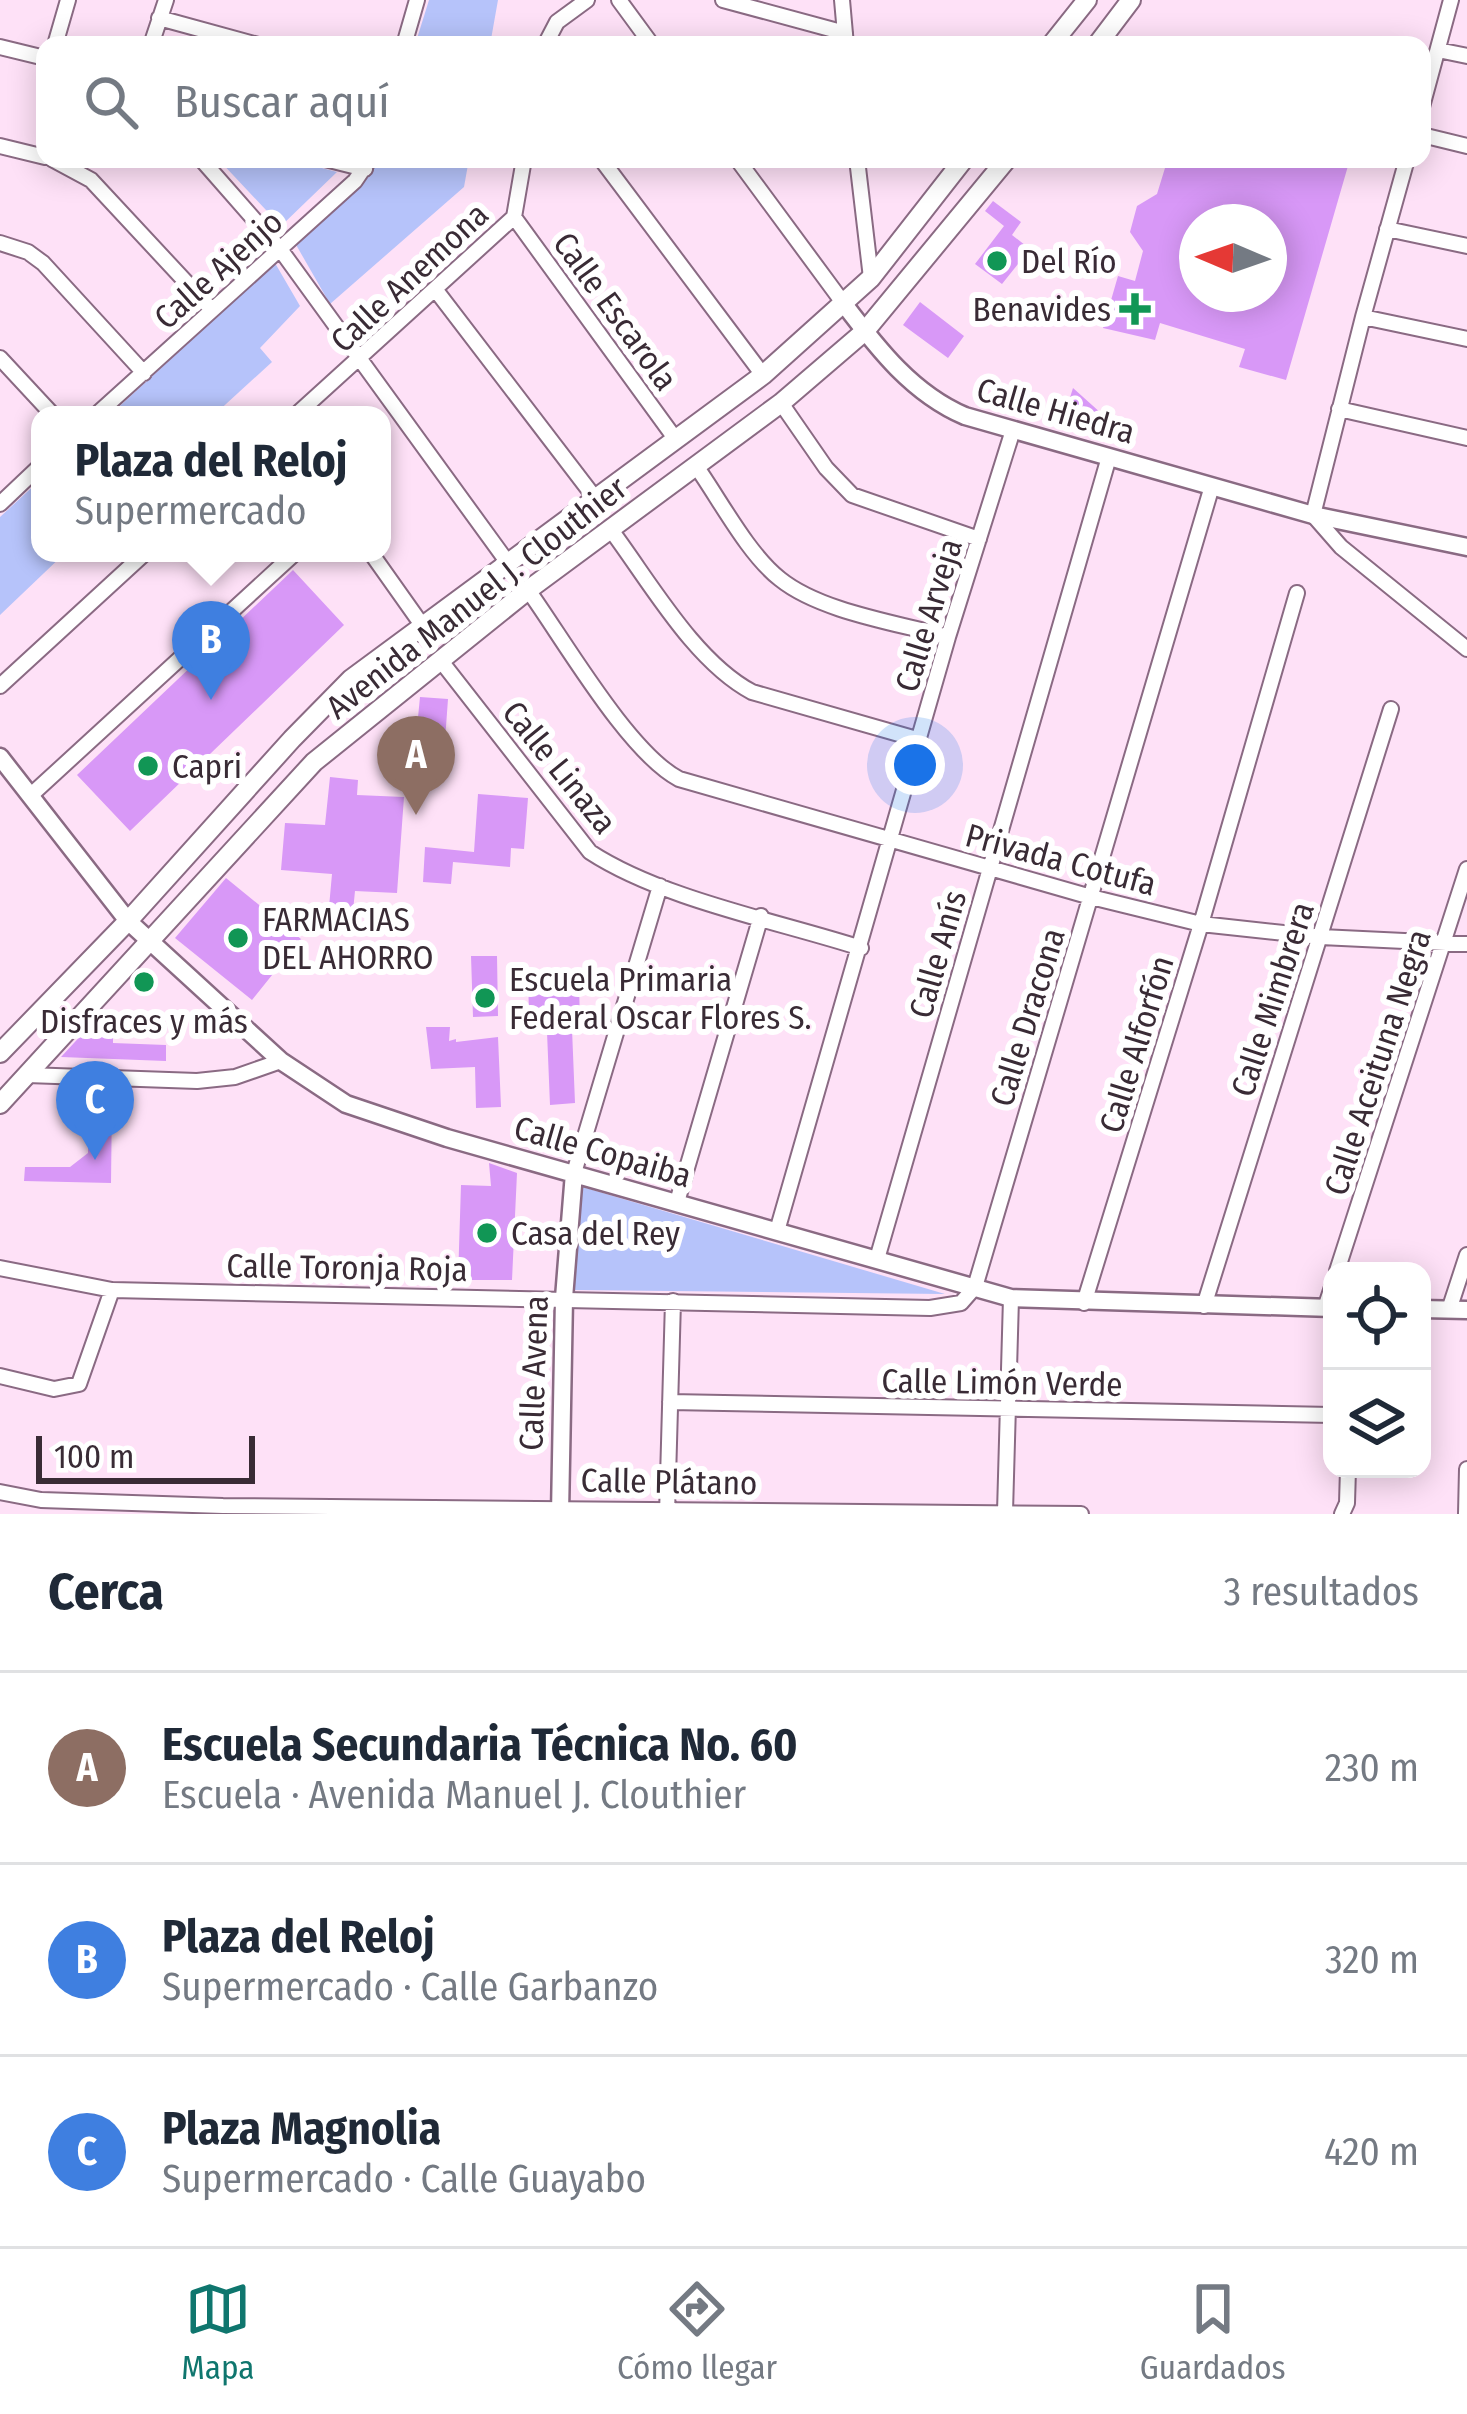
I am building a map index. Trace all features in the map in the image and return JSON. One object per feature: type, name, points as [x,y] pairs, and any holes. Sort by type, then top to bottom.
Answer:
[{"type":"main road","points":[[1058,36],[1087,0]]},
{"type":"main road","points":[[1104,36],[1131,0]]},
{"type":"main road","name":"Avenida Manuel J. Clouthier","points":[[0,1053],[352,679],[763,375],[871,278],[957,168]]},
{"type":"main road","name":"Avenida Manuel J. Clouthier","points":[[0,1104],[314,762],[528,590],[781,403],[865,331],[1000,168]]},
{"type":"main road","points":[[292,739],[314,762]]},
{"type":"street","points":[[58,36],[68,0]]},
{"type":"street","points":[[154,36],[166,0]]},
{"type":"street","points":[[407,36],[417,0]]},
{"type":"street","points":[[550,36],[557,22],[586,0]]},
{"type":"street","points":[[619,0],[645,36]]},
{"type":"street","points":[[723,0],[837,36]]},
{"type":"street","points":[[842,0],[846,36]]},
{"type":"street","points":[[1431,75],[1451,0]]},
{"type":"street","points":[[159,18],[225,36]]},
{"type":"street","points":[[0,47],[36,56]]},
{"type":"street","points":[[1438,50],[1467,56]]},
{"type":"street","points":[[1431,137],[1467,146]]},
{"type":"street","points":[[0,146],[36,155]]},
{"type":"street","points":[[68,168],[91,180],[212,310]]},
{"type":"street","points":[[209,168],[280,249],[508,563]]},
{"type":"street","name":"Calle Ajenjo","points":[[107,406],[364,168]]},
{"type":"street","name":"Calle Anemona","points":[[306,406],[514,217],[522,168]]},
{"type":"street","points":[[609,168],[763,375]]},
{"type":"street","name":"Calle Hiedra","points":[[744,168],[865,331],[934,402],[1013,430],[1313,515],[1467,547]]},
{"type":"street","points":[[858,168],[871,278]]},
{"type":"street","points":[[1405,168],[1313,515],[1341,548],[1467,650]]},
{"type":"street","name":"Calle Escarola","points":[[514,217],[674,437]]},
{"type":"street","points":[[1388,229],[1467,246]]},
{"type":"street","points":[[0,243],[28,252],[43,263],[144,374]]},
{"type":"street","points":[[435,290],[595,498]]},
{"type":"street","points":[[1363,317],[1467,340]]},
{"type":"street","points":[[0,358],[45,406]]},
{"type":"street","points":[[781,403],[826,468],[852,495],[979,539]]},
{"type":"street","points":[[1339,409],[1467,438]]},
{"type":"street","name":"Calle Arveja","points":[[777,1231],[948,637],[1013,430]]},
{"type":"street","name":"Calle Anís","points":[[877,1259],[1109,458]]},
{"type":"street","points":[[697,466],[760,558],[794,589],[819,601],[948,637]]},
{"type":"street","points":[[1,500],[31,474]]},
{"type":"street","name":"Calle Dracona","points":[[975,1287],[1212,486]]},
{"type":"street","points":[[611,530],[703,653],[736,683],[752,692],[920,740]]},
{"type":"street","points":[[0,686],[135,562]]},
{"type":"street","points":[[30,796],[285,562]]},
{"type":"street","points":[[377,562],[422,625]]},
{"type":"street","name":"Privada Cotufa","points":[[528,590],[635,742],[661,770],[679,779],[1201,924],[1321,937],[1467,944]]},
{"type":"street","name":"Calle Alforfón","points":[[1084,1303],[1298,593]]},
{"type":"street","name":"Calle Linaza","points":[[441,661],[590,852],[660,886],[861,948]]},
{"type":"street","name":"Calle Mimbrera","points":[[1204,1306],[1391,709]]},
{"type":"street","name":"Calle Copaiba","points":[[0,757],[128,922],[281,1061],[346,1104],[397,1123],[1011,1298],[1323,1308]]},
{"type":"street","name":"Calle Aceituna Negra","points":[[1340,1262],[1467,868]]},
{"type":"street","name":"Calle Avena","points":[[560,1511],[564,1298],[574,1173],[660,886]]},
{"type":"street","points":[[677,1202],[761,916]]},
{"type":"street","points":[[26,1075],[197,1082],[235,1077],[281,1061]]},
{"type":"street","points":[[1458,1310],[1467,1255]]},
{"type":"street","name":"Calle Toronja Roja","points":[[0,1268],[112,1290],[929,1308],[961,1303],[975,1287]]},
{"type":"street","points":[[0,1376],[54,1389],[79,1384],[112,1290]]},
{"type":"street","points":[[1005,1512],[1011,1298]]},
{"type":"street","points":[[667,1511],[674,1301]]},
{"type":"street","name":"Calle Limón Verde","points":[[670,1402],[1323,1415]]},
{"type":"street","points":[[1466,1514],[1467,1469]]},
{"type":"street","points":[[1342,1514],[1348,1478]]},
{"type":"street","name":"Calle Plátano","points":[[0,1492],[38,1507],[1081,1514]]},
{"type":"shaded area","points":[[429,0],[498,0],[492,36],[418,36]]},
{"type":"shaded area","points":[[226,168],[337,172],[281,226]]},
{"type":"shaded area","points":[[371,168],[467,168],[464,187],[330,304],[295,243]]},
{"type":"shaded area","points":[[275,263],[300,306],[260,348],[272,362],[224,406],[120,406]]},
{"type":"shaded area","points":[[31,488],[31,562],[56,562],[0,615],[0,517]]},
{"type":"shaded area","points":[[579,1186],[945,1294],[573,1290]]},
{"type":"building","points":[[1165,168],[1347,168],[1286,380],[1239,367],[1245,349],[1160,323],[1155,340],[1103,328],[1118,276],[1135,281],[1143,251],[1130,232],[1137,206],[1157,194]]},
{"type":"building","points":[[993,201],[1021,222],[1012,235],[1030,249],[1002,284],[975,264],[1004,226],[985,211]]},
{"type":"building","points":[[920,302],[964,336],[948,358],[903,325]]},
{"type":"building","points":[[1073,388],[1102,414],[1097,434],[1061,426]]},
{"type":"building","points":[[293,570],[344,625],[130,831],[77,775]]},
{"type":"building","points":[[420,697],[448,699],[442,782],[412,779]]},
{"type":"building","points":[[330,777],[358,780],[357,795],[404,797],[397,893],[355,891],[352,921],[328,918],[332,874],[281,870],[285,823],[325,825]]},
{"type":"building","points":[[478,794],[528,798],[524,849],[511,848],[510,867],[453,862],[451,884],[423,882],[425,847],[474,852]]},
{"type":"building","name":"FARMACIAS DEL AHORRO","points":[[226,878],[301,939],[252,1000],[175,938]]},
{"type":"building","points":[[471,956],[497,956],[498,1016],[473,1017]]},
{"type":"building","points":[[554,974],[553,982],[579,981],[580,1026],[566,1026],[565,1014],[529,1015],[528,975]]},
{"type":"building","points":[[98,1017],[113,1028],[113,1043],[166,1045],[166,1061],[61,1057]]},
{"type":"building","points":[[426,1027],[450,1027],[449,1041],[456,1042],[498,1037],[501,1107],[476,1108],[475,1067],[431,1069]]},
{"type":"building","points":[[572,1029],[575,1103],[550,1105],[547,1032]]},
{"type":"building","points":[[78,1098],[112,1099],[111,1183],[24,1181],[25,1167],[70,1167],[88,1153],[88,1123],[77,1123]]},
{"type":"building","name":"Casa del Rey","points":[[489,1163],[517,1173],[512,1280],[458,1280],[461,1185],[491,1186]]},
{"type":"place","name":"Del Río","points":[[997,261]]},
{"type":"place","name":"Benavides","points":[[1135,309]]},
{"type":"place","name":"Plaza del Reloj","points":[[211,700]]},
{"type":"place","name":"Capri","points":[[148,766]]},
{"type":"place","name":"Escuela Secundaria Técnica No. 60","points":[[416,815]]},
{"type":"place","name":"FARMACIAS DEL AHORRO","points":[[238,938]]},
{"type":"place","name":"Disfraces y más","points":[[144,982]]},
{"type":"place","name":"Escuela Primaria Federal Oscar Flores S.","points":[[485,998]]},
{"type":"place","name":"Plaza Magnolia","points":[[95,1160]]},
{"type":"place","name":"Casa del Rey","points":[[487,1233]]}]
